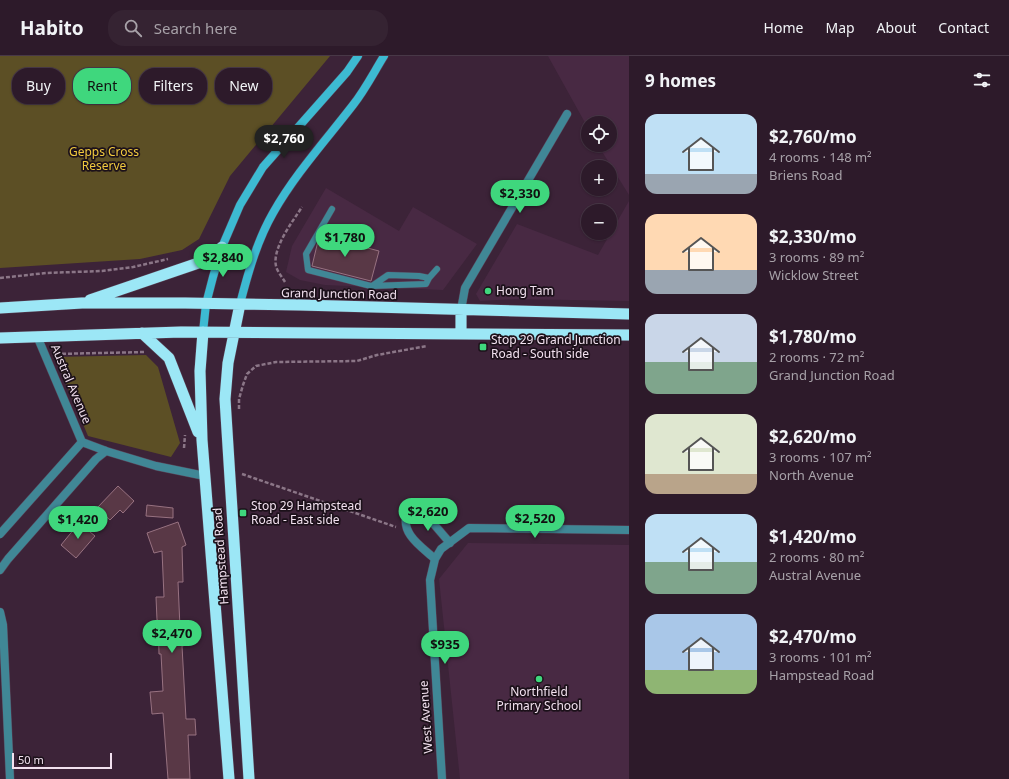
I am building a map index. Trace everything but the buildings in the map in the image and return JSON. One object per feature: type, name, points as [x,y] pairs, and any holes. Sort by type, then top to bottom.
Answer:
[{"type":"highway","points":[[82,303],[210,259],[222,247]]},
{"type":"highway","name":"Grand Junction Road","points":[[0,308],[82,303],[240,304],[629,314]]},
{"type":"highway","name":"Hampstead Road","points":[[240,304],[228,363],[225,399],[249,779]]},
{"type":"highway","points":[[461,310],[461,334]]},
{"type":"highway","points":[[0,338],[203,332],[629,335]]},
{"type":"highway","name":"Hampstead Road","points":[[203,332],[200,371],[202,440],[229,779]]},
{"type":"highway","points":[[142,333],[169,358],[202,440]]},
{"type":"main road","points":[[203,332],[206,304],[222,247],[240,205],[263,167],[347,72],[358,56]]},
{"type":"main road","points":[[240,304],[247,276],[272,214],[291,184],[354,103],[384,56]]},
{"type":"street","points":[[461,310],[465,288],[566,114]]},
{"type":"street","name":"Austral Avenue","points":[[37,336],[82,442],[156,466],[205,476]]},
{"type":"street","name":"Austral Avenue","points":[[0,534],[82,442]]},
{"type":"street","points":[[0,570],[96,459],[106,451]]},
{"type":"street","points":[[435,559],[408,534],[405,519],[407,513],[415,511],[426,515],[450,543],[469,528],[629,530]]},
{"type":"street","name":"West Avenue","points":[[442,779],[430,580],[435,559],[441,549],[450,543]]},
{"type":"street","points":[[0,612],[2,625],[10,779]]},
{"type":"lane","points":[[332,209],[306,254],[308,270],[371,286],[426,284],[437,269]]},
{"type":"lane","points":[[371,286],[388,276],[419,276],[429,278]]},
{"type":"path","points":[[285,282],[276,267],[276,256],[290,226],[302,207]]},
{"type":"path","points":[[0,278],[46,273],[102,271],[133,267],[172,259]]},
{"type":"path","points":[[238,414],[239,399],[247,374],[256,366],[276,362],[357,361],[377,355],[432,346]]},
{"type":"path","points":[[55,354],[150,351]]},
{"type":"path","points":[[184,430],[186,436],[184,448]]},
{"type":"path","points":[[241,467],[242,482]]},
{"type":"path","points":[[242,474],[396,526],[398,534],[408,534]]},
{"type":"shaded area","points":[[548,56],[629,56],[629,195],[617,176],[617,160],[607,160],[602,152],[617,152],[617,116],[581,116]]},
{"type":"shaded area","points":[[326,188],[399,231],[413,207],[477,244],[443,290],[325,285],[300,280],[286,272],[292,246]]},
{"type":"shaded area","points":[[629,201],[629,301],[515,299],[480,301],[476,294],[517,224],[598,255],[607,240],[617,240],[617,222]]},
{"type":"shaded area","name":"Northfield Primary School","points":[[468,543],[629,545],[629,779],[460,779],[439,579]]},
{"type":"green space","name":"Gepps Cross Reserve","points":[[0,56],[330,56],[230,176],[199,239],[182,250],[140,259],[0,268]]},
{"type":"green space","points":[[146,355],[158,367],[180,443],[171,457],[88,436],[55,357]]},
{"type":"place","name":"Hong Tam","points":[[488,291]]},
{"type":"place","name":"Stop 29 Grand Junction Road - South side","points":[[483,347]]},
{"type":"place","name":"Stop 29 Hampstead Road - East side","points":[[243,513]]},
{"type":"place","name":"Northfield Primary School","points":[[539,679]]}]
